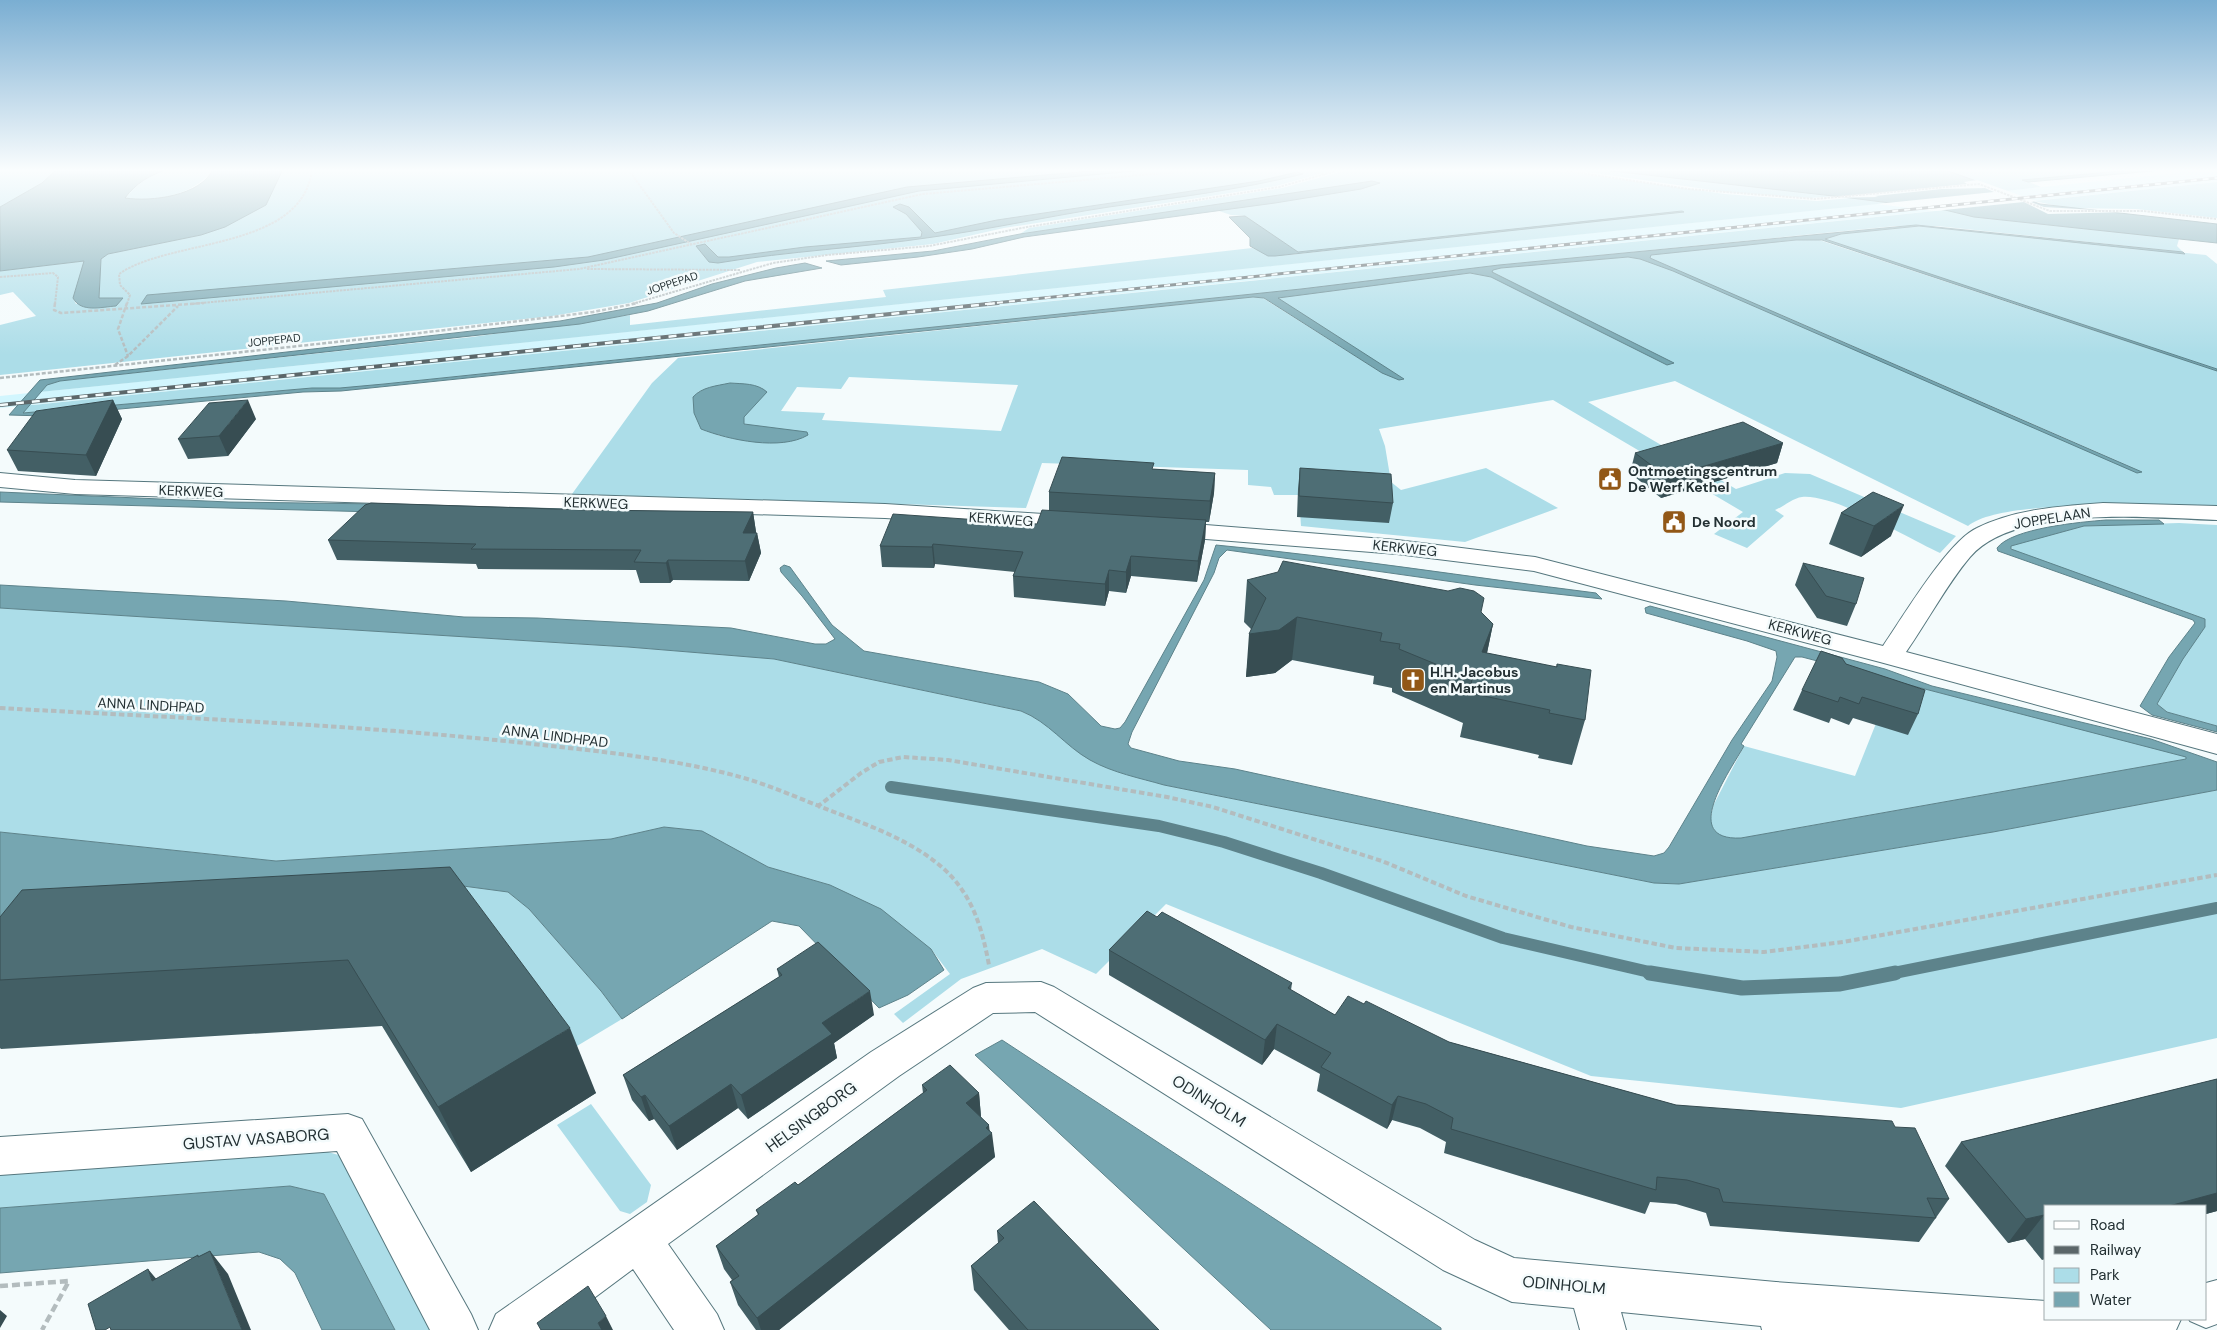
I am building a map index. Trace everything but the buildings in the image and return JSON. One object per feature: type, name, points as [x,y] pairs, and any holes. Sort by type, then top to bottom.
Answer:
[{"type":"street","name":"KERKWEG","points":[[0,480],[94,488],[885,511],[1092,524]]},
{"type":"street","name":"JOPPELAAN","points":[[1890,656],[1962,551],[1984,533],[2020,520],[2066,513],[2112,510],[2217,513]]},
{"type":"street","name":"KERKWEG","points":[[1142,527],[1280,536],[1484,556],[1535,564],[1890,656],[2217,744]]},
{"type":"street","name":"ODINHOLM","points":[[986,998],[1040,997],[1459,1256],[1512,1280],[1591,1287],[1780,1317],[2122,1329],[2154,1320]]},
{"type":"street","name":"HELSINGBORG","points":[[512,1330],[885,1064],[986,998]]},
{"type":"street","name":"GUSTAV VASABORG","points":[[0,1156],[348,1132],[455,1330]]},
{"type":"street","points":[[640,1240],[701,1330]]},
{"type":"street","points":[[1591,1287],[1603,1330]]},
{"type":"path","points":[[128,356],[118,329],[130,295],[120,285],[119,274],[133,264],[224,242],[251,231]]},
{"type":"path","points":[[673,231],[690,244]]},
{"type":"path","points":[[579,269],[750,231]]},
{"type":"path","name":"JOPPEPAD","points":[[0,378],[420,333],[584,313],[647,301],[745,270],[808,258],[929,246],[1002,231]]},
{"type":"path","points":[[0,276],[53,273],[58,278],[54,310],[62,313],[178,306],[579,269],[745,270]]},
{"type":"path","points":[[114,366],[128,356],[178,306]]},
{"type":"path","name":"ANNA LINDHPAD","points":[[0,708],[430,732],[693,765],[737,776],[817,807],[903,844],[934,861],[956,881],[973,905],[984,936],[990,970],[986,998]]},
{"type":"path","points":[[817,807],[861,774],[890,759],[924,758],[948,760],[1168,797],[1213,807],[1382,861],[1466,896],[1562,925],[1676,948],[1696,949],[1764,952],[1843,942],[2217,874]]},
{"type":"path","points":[[0,1286],[69,1281],[42,1330]]},
{"type":"shaded area","points":[[1611,231],[1736,231],[0,408],[0,396]]},
{"type":"green space","points":[[210,231],[990,231],[933,244],[757,262],[629,303],[552,316],[0,375],[0,325],[36,316],[13,292],[0,295],[0,271],[85,261],[73,298],[76,304],[123,298],[99,298],[101,259],[108,254],[201,235]]},
{"type":"green space","points":[[1024,231],[1040,231],[1020,234]]},
{"type":"green space","points":[[1267,231],[1499,231],[1298,252]]},
{"type":"green space","points":[[1508,231],[1614,231],[40,392],[47,385],[60,381],[472,337],[630,315],[630,325],[886,297],[883,290],[1252,248],[1264,252],[1288,255]]},
{"type":"green space","points":[[1738,231],[1844,231],[1499,265],[1301,289],[340,389],[312,388],[22,413],[29,405]]},
{"type":"green space","points":[[1870,231],[1969,231],[2206,255],[2217,264],[2217,369],[1825,239],[1841,234]]},
{"type":"green space","points":[[1985,231],[2105,231],[2179,239],[2177,246],[2183,252]]},
{"type":"green space","points":[[1813,238],[2217,371],[2217,508],[2049,507],[1987,517],[1968,526],[1675,381],[1588,402],[1736,489],[1785,473],[1810,474],[1956,536],[1940,553],[1852,509],[1833,502],[1802,497],[1775,510],[1784,516],[1747,548],[1714,534],[1743,512],[1553,400],[1379,429],[1385,446],[1391,482],[1401,490],[1486,468],[1558,508],[1465,542],[1301,526],[1299,495],[1274,495],[1271,487],[1248,485],[1248,470],[1042,463],[1026,508],[572,494],[652,383],[678,358],[1253,297],[1263,298],[1382,373],[1403,379],[1277,298],[1470,273],[1491,277],[1667,365],[1673,363],[1492,272],[1492,270],[1501,268],[1628,257],[1640,259],[1673,271],[2141,471],[1650,258],[1650,255]],"holes":[[[849,377],[1018,385],[1001,431],[822,420],[825,413],[781,411],[797,387],[841,389]],[[730,383],[762,388],[744,417],[744,424],[751,426],[719,436],[698,392]]]},
{"type":"green space","points":[[2179,523],[2217,525],[2217,726],[2167,712],[2157,704],[2183,658],[2205,627],[2205,619],[2015,552],[2010,546],[2084,526]]},
{"type":"green space","points":[[0,608],[628,647],[774,659],[1021,711],[1044,722],[1075,750],[1164,785],[1654,883],[1679,884],[1993,832],[2217,790],[2217,1038],[1901,1108],[1591,1076],[1166,904],[1096,974],[1042,949],[961,979],[903,1023],[894,1014],[950,974],[931,949],[830,885],[768,867],[701,831],[664,827],[611,839],[276,861],[0,832]]},
{"type":"green space","points":[[1893,681],[2186,756],[2186,759],[1741,838],[1728,839],[1717,835],[1710,823],[1713,806],[1744,746],[1855,776]]},
{"type":"green space","points":[[463,886],[508,892],[529,909],[601,991],[622,1019],[577,1046]]},
{"type":"green space","points":[[591,1104],[651,1185],[647,1202],[630,1214],[620,1211],[557,1125]]},
{"type":"green space","points":[[314,1148],[342,1156],[434,1330],[395,1330],[324,1194],[290,1186],[0,1208],[0,1172]]},
{"type":"water","points":[[0,231],[213,231],[108,254],[101,259],[99,298],[123,298],[116,306],[86,307],[81,306],[73,298],[84,261],[0,271]]},
{"type":"water","points":[[706,231],[736,231],[604,260],[554,267],[141,304],[147,295],[588,257]]},
{"type":"water","points":[[921,231],[933,231],[935,233],[970,231],[906,241],[771,255],[718,263],[709,262],[696,246],[705,244],[718,257],[729,257],[805,247],[921,237]]},
{"type":"water","points":[[1039,231],[1068,231],[1024,237],[972,249],[918,257],[841,265],[826,261],[933,251]]},
{"type":"water","points":[[1243,231],[1267,231],[1298,252],[1507,231],[1268,256],[1250,246],[1250,238]]},
{"type":"water","points":[[1853,231],[1870,231],[1841,234],[1825,239],[2217,369],[2217,371],[1822,240],[1796,240],[1651,255],[1650,258],[2142,472],[2137,473],[1673,271],[1640,259],[1628,257],[1501,268],[1492,272],[1674,363],[1667,365],[1491,277],[1470,273],[1278,298],[1404,379],[1399,380],[1382,373],[1264,298],[1253,297],[341,391],[303,392],[45,416],[9,415],[40,380],[560,321],[657,303],[712,284],[776,268],[805,263],[822,268],[745,281],[648,311],[580,324],[60,381],[47,385],[23,413],[312,388],[340,388],[384,384],[1301,289],[1499,265]]},
{"type":"water","points":[[1967,231],[2183,252],[2185,254]]},
{"type":"water","points":[[2105,231],[2217,231],[2217,243]]},
{"type":"water","points":[[730,383],[754,385],[767,392],[744,417],[744,424],[807,432],[808,435],[797,440],[770,443],[740,440],[701,429],[694,413],[693,397],[705,389]]},
{"type":"water","points":[[0,492],[229,502],[381,504],[376,512],[0,502]]},
{"type":"water","points":[[2106,520],[2159,520],[2164,524],[2084,526],[2011,546],[2011,549],[2205,619],[2205,627],[2183,659],[2157,704],[2167,712],[2217,726],[2217,732],[2152,715],[2140,706],[2169,657],[2195,623],[2193,620],[1998,551],[1997,548],[2005,541],[2017,535],[2031,531],[2064,524]]},
{"type":"water","points":[[1216,545],[1359,561],[1596,593],[1602,599],[1475,585],[1227,550],[1219,558],[1214,573],[1132,732],[1128,744],[1131,748],[1179,761],[1235,769],[1587,846],[1654,856],[1664,853],[1669,847],[1732,740],[1772,681],[1777,657],[1776,651],[1747,641],[1646,613],[1645,608],[1650,606],[1885,669],[1932,686],[2151,739],[2217,762],[2217,790],[1993,832],[1679,884],[1654,883],[1164,785],[1099,765],[1081,754],[1040,721],[1021,711],[774,659],[628,647],[0,608],[0,585],[286,601],[464,617],[537,618],[731,628],[815,644],[826,644],[835,639],[781,572],[780,568],[784,565],[790,567],[832,625],[864,651],[1039,682],[1068,694],[1101,726],[1115,729],[1120,728],[1125,722],[1204,580]],"holes":[[[1795,657],[1802,657],[2186,757],[2186,759],[1741,838],[1723,836],[1713,828],[1711,817],[1714,802],[1744,746],[1741,744]]]},
{"type":"water","points":[[664,827],[702,831],[768,867],[830,885],[881,909],[931,949],[944,970],[908,995],[879,1008],[799,926],[772,921],[622,1019],[601,991],[529,909],[508,892],[463,886],[0,918],[0,832],[276,861],[611,839]]},
{"type":"water","points":[[1002,1040],[1441,1328],[1441,1330],[1271,1330],[975,1055]]},
{"type":"water","points":[[290,1186],[324,1194],[395,1330],[322,1330],[295,1273],[280,1259],[259,1252],[0,1273],[0,1208]]},
{"type":"waterway","points":[[891,787],[1159,826],[1224,842],[1321,873],[1503,938],[1658,974]]},
{"type":"waterway","points":[[1889,974],[2217,908]]},
{"type":"waterway","points":[[1650,973],[1742,988],[1840,984],[1895,973]]},
{"type":"railway","points":[[985,304],[1698,231]]},
{"type":"railway","points":[[0,405],[998,303]]},
{"type":"place","name":"Ontmoetingscentrum De Werf Kethel","points":[[1610,479]]},
{"type":"place","name":"De Noord","points":[[1674,522]]},
{"type":"place","name":"H.H. Jacobus en Martinus","points":[[1413,680]]}]
